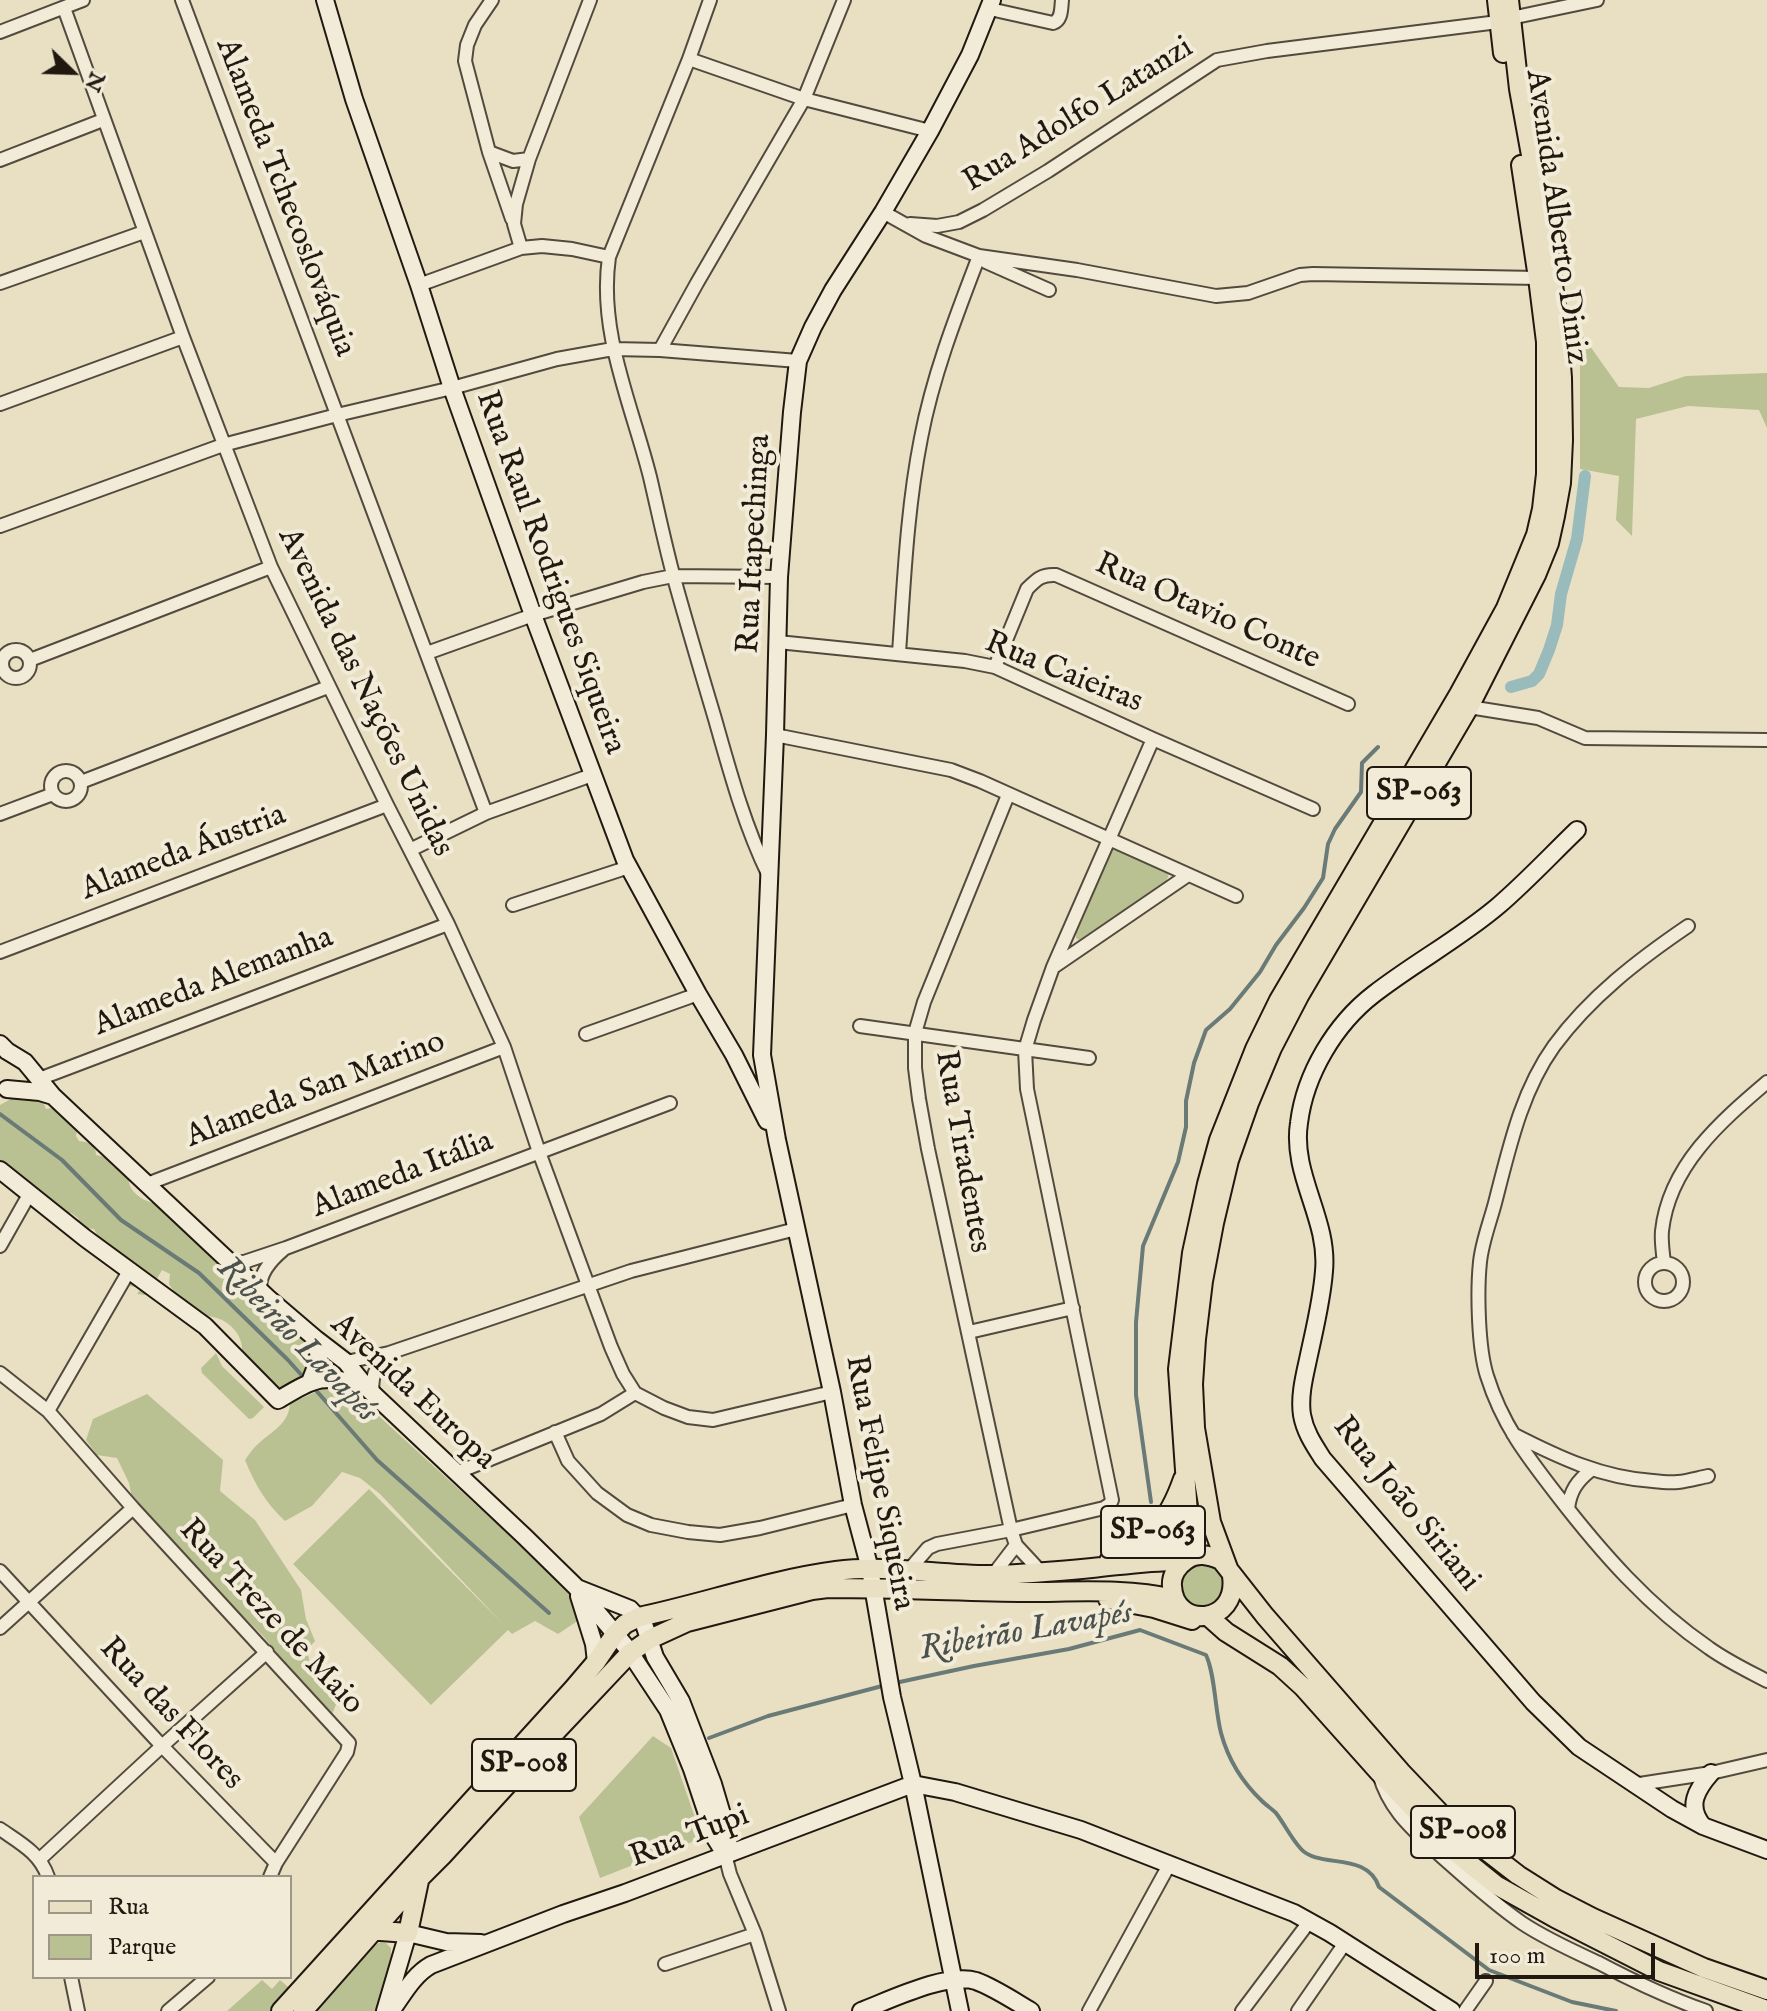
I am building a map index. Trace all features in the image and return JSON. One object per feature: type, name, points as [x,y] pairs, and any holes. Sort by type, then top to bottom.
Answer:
[{"type":"main road","name":"Avenida Alberto Diniz","points":[[1230,1572],[1211,1522],[1195,1428],[1193,1384],[1203,1281],[1229,1160],[1249,1103],[1292,1009],[1469,707],[1536,575],[1549,543],[1561,483],[1562,393],[1557,314],[1506,13],[1497,0]]},
{"type":"main road","name":"Avenida Alberto Diniz","points":[[1187,1559],[1186,1469],[1178,1369],[1192,1253],[1207,1184],[1233,1102],[1279,1000],[1459,694],[1499,620],[1526,563],[1542,509],[1546,474],[1546,342],[1506,13]]},
{"type":"main road","name":"SP-063","points":[[1091,1568],[1130,1550],[1166,1519],[1186,1469]]},
{"type":"main road","name":"SP-008","points":[[303,2011],[365,1930],[596,1662],[625,1624],[639,1617],[836,1571],[870,1569],[993,1575],[1187,1559],[1201,1554],[1221,1560],[1348,1714],[1441,1814],[1518,1875],[1593,1918],[1704,1968],[1767,1990]]},
{"type":"main road","points":[[1174,1599],[1172,1578],[1187,1559]]},
{"type":"main road","points":[[1208,1616],[1218,1613],[1232,1597],[1234,1586],[1230,1572]]},
{"type":"main road","name":"SP-008","points":[[281,2011],[442,1856],[630,1653],[650,1639],[695,1620],[828,1588],[1124,1591],[1174,1599],[1188,1613],[1208,1616],[1226,1632],[1280,1666],[1455,1852],[1496,1885],[1659,1971],[1767,2010]]},
{"type":"main road","points":[[1078,1592],[1154,1608],[1226,1632]]},
{"type":"main road","points":[[365,1930],[408,1933],[420,1878]]},
{"type":"street","points":[[0,32],[83,0]]},
{"type":"street","name":"Alameda Tchecoslováquia","points":[[182,0],[486,813]]},
{"type":"street","name":"Rua Raul Rodrigues Siqueira","points":[[325,0],[354,99],[452,388],[592,775],[629,867],[734,1055],[777,1140]]},
{"type":"street","points":[[492,0],[475,25],[465,61],[489,152],[521,248]]},
{"type":"street","points":[[514,224],[516,204],[529,159],[590,0]]},
{"type":"street","points":[[710,0],[609,257],[607,308],[613,349],[649,475],[673,576],[737,797],[751,840],[769,877]]},
{"type":"street","points":[[660,350],[804,99],[844,0]]},
{"type":"street","points":[[991,4],[1053,23],[1060,18],[1062,0]]},
{"type":"street","points":[[1506,13],[1597,0]]},
{"type":"street","name":"Rua Itapechinga","points":[[777,1140],[762,1055],[779,577],[798,361],[833,290],[930,131],[970,55],[991,4]]},
{"type":"street","name":"Avenida das Nações Unidas","points":[[64,8],[144,232],[271,567],[448,924],[504,1047],[611,1347],[635,1393]]},
{"type":"street","name":"Rua Adolfo Latanzi","points":[[883,212],[903,223],[937,226],[959,222],[1048,171],[1217,60],[1506,13]]},
{"type":"street","points":[[689,59],[804,99],[930,131]]},
{"type":"street","points":[[0,160],[103,120]]},
{"type":"street","points":[[489,152],[513,161],[529,159]]},
{"type":"street","points":[[903,223],[946,245],[979,256],[1077,270],[1216,296],[1248,293],[1300,275],[1313,274],[1538,278]]},
{"type":"street","points":[[0,283],[144,232]]},
{"type":"street","points":[[419,285],[521,248],[542,246],[572,249],[609,257]]},
{"type":"street","points":[[979,256],[987,263],[1049,290]]},
{"type":"street","points":[[899,653],[907,530],[921,438],[945,346],[979,256]]},
{"type":"street","points":[[0,404],[183,337]]},
{"type":"street","points":[[0,526],[223,445],[557,359],[613,349],[798,361]]},
{"type":"street","points":[[30,660],[271,567]]},
{"type":"street","name":"Rua Otavio Conte","points":[[995,667],[1027,589],[1045,574],[1056,575],[1348,704]]},
{"type":"street","points":[[427,653],[533,615],[643,582],[673,576],[779,577]]},
{"type":"street","name":"Rua Caieiras","points":[[778,642],[899,653],[995,667],[1313,809]]},
{"type":"street","points":[[11,650],[20,650],[30,660],[29,669],[23,676],[13,678],[1,670],[4,656],[11,650]]},
{"type":"street","points":[[81,782],[328,687]]},
{"type":"street","points":[[1469,707],[1538,718],[1585,738],[1767,740]]},
{"type":"street","points":[[775,735],[951,770],[1236,896]]},
{"type":"street","points":[[909,1570],[928,1548],[937,1544],[1011,1530],[1110,1504],[1112,1496],[1027,1089],[1025,1050],[1053,967],[1153,739]]},
{"type":"street","points":[[60,771],[71,771],[81,782],[80,792],[70,801],[60,800],[53,794],[51,783],[60,771]]},
{"type":"street","points":[[410,850],[486,813],[592,775]]},
{"type":"street","points":[[0,814],[53,794]]},
{"type":"street","name":"Rua Tiradentes","points":[[1008,795],[924,1002],[915,1033],[915,1068],[928,1149],[1016,1545]]},
{"type":"street","name":"Alameda Áustria","points":[[0,952],[387,805]]},
{"type":"street","name":"Rua João Siriani","points":[[1577,830],[1499,905],[1372,996],[1347,1020],[1316,1067],[1304,1096],[1297,1149],[1323,1238],[1325,1268],[1302,1387],[1302,1414],[1308,1435],[1323,1459],[1533,1702],[1579,1747],[1633,1785],[1703,1826],[1761,1848]]},
{"type":"street","points":[[513,905],[629,867]]},
{"type":"street","points":[[1053,967],[1188,875]]},
{"type":"street","name":"Alameda Alemanha","points":[[4,1091],[448,924]]},
{"type":"street","points":[[1688,926],[1621,974],[1595,999],[1554,1047],[1525,1097],[1480,1260],[1479,1324],[1486,1373],[1511,1434],[1568,1509],[1628,1580],[1672,1620],[1711,1650],[1767,1681]]},
{"type":"street","points":[[586,1034],[698,994]]},
{"type":"street","points":[[860,1026],[1089,1058]]},
{"type":"street","name":"Alameda San Marino","points":[[147,1184],[504,1047]]},
{"type":"street","points":[[4,1048],[13,1073],[4,1091],[40,1092],[53,1096]]},
{"type":"street","name":"Avenida Europa","points":[[4,1048],[25,1062],[53,1096],[260,1290],[346,1362],[371,1391],[576,1587],[641,1667],[668,1710],[715,1838],[725,1854]]},
{"type":"street","points":[[734,1055],[754,1058],[762,1055]]},
{"type":"street","points":[[1664,1263],[1662,1233],[1669,1197],[1682,1171],[1699,1146],[1767,1082]]},
{"type":"street","name":"Alameda Itália","points":[[231,1262],[244,1262],[286,1248],[670,1103]]},
{"type":"street","name":"Rua Felipe Siqueira","points":[[777,1140],[832,1392],[853,1505],[870,1569],[887,1674],[960,2011]]},
{"type":"street","points":[[0,1170],[205,1326],[278,1400],[310,1382],[326,1379],[341,1379],[371,1391],[373,1376],[389,1353]]},
{"type":"street","points":[[0,1246],[30,1193]]},
{"type":"street","points":[[346,1362],[389,1353],[664,1262],[796,1229]]},
{"type":"street","name":"Alameda Itália","points":[[260,1290],[260,1281],[266,1269],[286,1248]]},
{"type":"street","points":[[48,1411],[129,1271]]},
{"type":"street","points":[[969,1332],[1073,1308]]},
{"type":"street","points":[[310,1382],[319,1359],[316,1339]]},
{"type":"street","name":"Rua Treze de Maio","points":[[0,1373],[48,1411],[349,1743],[347,1752],[271,1875]]},
{"type":"street","points":[[456,1473],[601,1414],[635,1393],[688,1417],[713,1420],[832,1392]]},
{"type":"street","points":[[555,1432],[568,1461],[597,1493],[627,1515],[651,1525],[720,1535],[853,1505]]},
{"type":"street","points":[[1511,1434],[1591,1470],[1676,1483],[1708,1476]]},
{"type":"street","points":[[1568,1509],[1573,1489],[1591,1470]]},
{"type":"street","points":[[0,1628],[133,1508]]},
{"type":"street","points":[[993,1575],[1016,1545],[1041,1572]]},
{"type":"street","name":"Rua das Flores","points":[[0,1571],[162,1746],[276,1863]]},
{"type":"street","name":"Avenida Europa","points":[[576,1587],[630,1609],[639,1617]]},
{"type":"street","name":"Avenida Europa","points":[[576,1587],[594,1644],[596,1662]]},
{"type":"street","points":[[639,1617],[655,1657],[681,1701],[713,1784],[728,1833],[725,1854],[730,1874],[755,1934],[779,2011]]},
{"type":"street","points":[[40,1859],[267,1652]]},
{"type":"street","points":[[1633,1785],[1711,1773],[1767,1760]]},
{"type":"street","points":[[1378,1771],[1384,1792],[1406,1823],[1477,1888],[1523,1923],[1620,1974],[1706,2011]]},
{"type":"street","points":[[1703,1826],[1697,1819],[1695,1797],[1699,1786],[1711,1773]]},
{"type":"street","points":[[913,1784],[955,1792],[1081,1830],[1294,1913],[1452,2011]]},
{"type":"street","name":"Rua Tupi","points":[[391,2011],[423,1970],[486,1943],[913,1784]]},
{"type":"street","points":[[0,1829],[29,1848],[40,1859],[47,1875]]},
{"type":"street","points":[[1761,1848],[1767,1861]]},
{"type":"street","points":[[1089,2011],[1169,1865]]},
{"type":"street","points":[[1242,2011],[1309,1922]]},
{"type":"street","points":[[385,2011],[408,1933]]},
{"type":"street","name":"Rua Tupi","points":[[408,1933],[446,1942],[486,1943]]},
{"type":"street","points":[[665,1964],[755,1934]]},
{"type":"street","points":[[1298,2011],[1345,1943]]},
{"type":"street","points":[[71,1979],[78,2011]]},
{"type":"street","points":[[168,2011],[206,1979]]},
{"type":"street","points":[[861,2011],[953,1979],[973,1980],[1031,2011]]},
{"type":"street","points":[[1465,2011],[1486,1981]]},
{"type":"green space","points":[[1580,332],[1619,387],[1649,388],[1686,376],[1767,373],[1767,428],[1759,410],[1688,406],[1636,419],[1632,536],[1616,520],[1619,476],[1580,469]]},
{"type":"green space","points":[[1113,850],[1169,870],[1168,877],[1165,883],[1079,940],[1076,930],[1108,854]]},
{"type":"green space","points":[[12,1097],[42,1100],[46,1109],[57,1107],[63,1112],[64,1120],[71,1119],[78,1126],[76,1136],[79,1141],[91,1144],[96,1155],[105,1157],[114,1167],[124,1169],[136,1194],[160,1204],[193,1236],[192,1239],[217,1257],[214,1261],[228,1267],[252,1296],[301,1331],[325,1362],[281,1393],[242,1355],[240,1339],[232,1326],[218,1318],[203,1316],[196,1309],[189,1311],[173,1295],[169,1284],[170,1274],[162,1270],[158,1284],[145,1295],[137,1294],[140,1290],[138,1287],[128,1286],[122,1280],[94,1229],[82,1228],[78,1218],[71,1213],[64,1215],[0,1160],[0,1105]]},
{"type":"green space","points":[[216,1353],[222,1366],[264,1407],[253,1418],[249,1419],[202,1373],[201,1368]]},
{"type":"green space","points":[[337,1383],[347,1387],[568,1589],[579,1620],[558,1634],[535,1621],[512,1634],[508,1630],[431,1705],[293,1564],[369,1489],[503,1624],[380,1494],[360,1478],[342,1472],[312,1506],[285,1521],[262,1493],[245,1460],[283,1422],[290,1403]]},
{"type":"green space","points":[[147,1394],[223,1460],[220,1491],[255,1520],[301,1590],[306,1619],[315,1641],[307,1650],[310,1663],[317,1666],[339,1697],[331,1717],[263,1636],[143,1516],[133,1503],[129,1483],[117,1458],[97,1455],[86,1440],[93,1419]]},
{"type":"green space","points":[[1211,1562],[1226,1578],[1223,1600],[1203,1611],[1183,1600],[1179,1578],[1188,1565]]},
{"type":"green space","points":[[653,1736],[671,1748],[702,1838],[600,1878],[579,1817]]},
{"type":"green space","points":[[381,1942],[391,1948],[391,1966],[375,2011],[314,2011],[375,1945]]},
{"type":"green space","points":[[262,1980],[272,1989],[280,1980],[293,1991],[276,2011],[227,2011]]},
{"type":"waterway","points":[[1511,687],[1532,681],[1539,674],[1549,650],[1577,539],[1585,476]]},
{"type":"waterway","points":[[1151,1502],[1136,1395],[1136,1322],[1143,1246],[1178,1162],[1194,1063],[1206,1030],[1230,1009],[1260,972],[1323,878],[1328,844],[1361,792],[1362,763],[1378,747]]},
{"type":"waterway","name":"Ribeirão Lavapés","points":[[0,1114],[62,1160],[121,1220],[199,1273],[305,1379]]},
{"type":"waterway","name":"Ribeirão Lavapés","points":[[314,1388],[377,1460],[549,1613]]},
{"type":"waterway","name":"Ribeirão Lavapés","points":[[895,1683],[1069,1649],[1140,1630],[1206,1655],[1221,1733],[1232,1761],[1249,1786],[1276,1813],[1301,1849],[1309,1855],[1364,1869],[1373,1876],[1379,1887],[1489,1970],[1572,2002],[1616,2011]]},
{"type":"waterway","name":"Ribeirão Lavapés","points":[[709,1738],[768,1716],[886,1685]]}]
